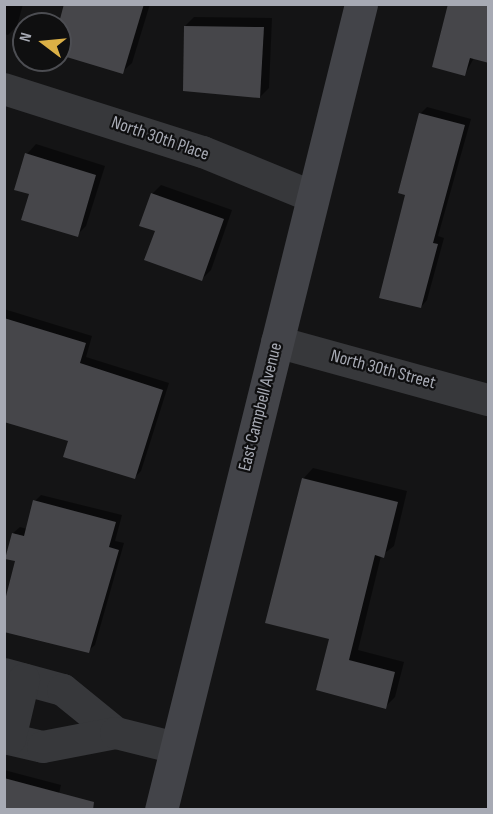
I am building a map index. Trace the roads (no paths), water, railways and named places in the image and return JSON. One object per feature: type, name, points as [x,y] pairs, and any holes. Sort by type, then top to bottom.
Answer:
[{"type":"street","name":"East Campbell Avenue","points":[[161,810],[361,4]]},
{"type":"street","name":"North 30th Place","points":[[4,89],[203,152],[313,197]]},
{"type":"street","name":"North 30th Street","points":[[277,342],[489,400]]},
{"type":"street","points":[[116,733],[63,690],[14,677],[7,738],[43,747],[116,733],[176,748]]}]
